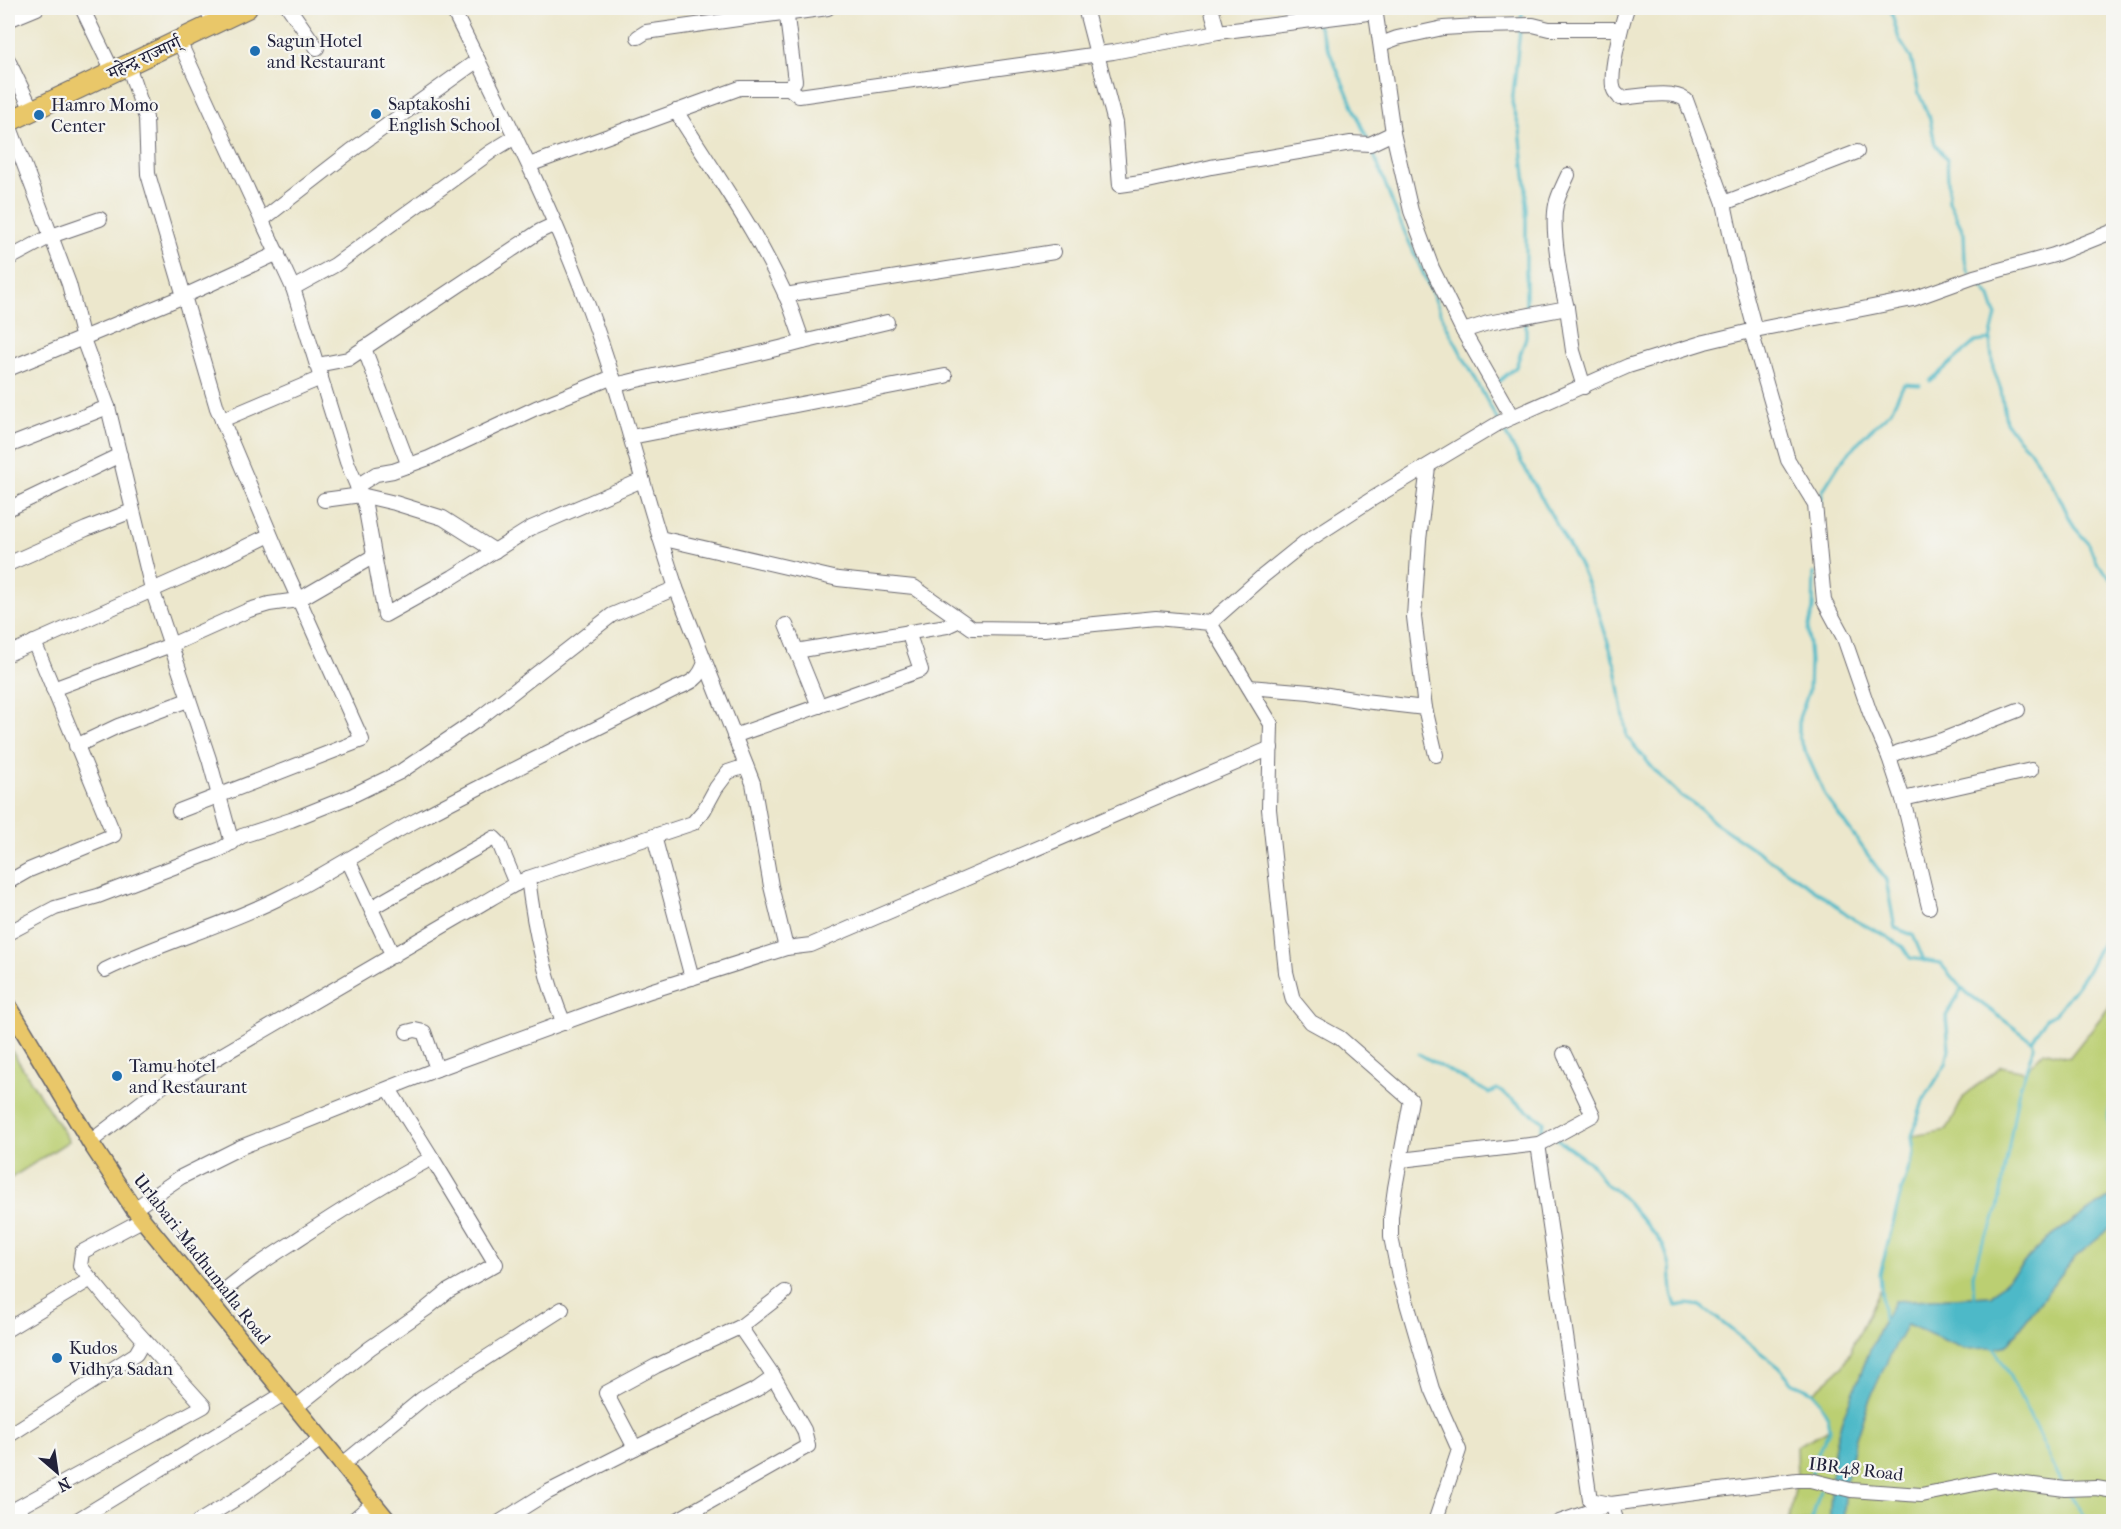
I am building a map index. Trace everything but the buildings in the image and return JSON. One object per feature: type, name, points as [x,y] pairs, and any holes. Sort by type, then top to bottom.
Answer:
[{"type":"highway","name":"महेन्द्र राज्मार्ग्","points":[[8,122],[179,41],[211,16],[247,8]]},
{"type":"main road","name":"Urlabari-Madhumalla Road","points":[[8,1005],[90,1142],[138,1214],[389,1521]]},
{"type":"street","points":[[8,20],[37,8]]},
{"type":"street","points":[[82,8],[121,68],[146,118],[148,174],[196,341],[222,420],[298,600],[362,740],[179,811]]},
{"type":"street","points":[[289,8],[317,48]]},
{"type":"street","points":[[452,8],[529,165],[590,310],[614,381],[676,588],[753,783],[771,886],[786,948]]},
{"type":"street","points":[[787,17],[791,13],[828,8]]},
{"type":"street","points":[[1085,8],[1115,123],[1120,184],[1148,181],[1211,167],[1351,143],[1370,144],[1393,133]]},
{"type":"street","points":[[1211,8],[1218,32]]},
{"type":"street","points":[[1627,8],[1620,29],[1612,80],[1614,91],[1620,98],[1672,94],[1686,100],[1724,203],[1753,331],[1788,460],[1815,504],[1824,601],[1844,638],[1870,713],[1889,758],[1903,799],[1929,907]]},
{"type":"street","points":[[529,165],[740,88],[789,88],[799,96],[1097,54],[1218,32],[1376,10],[1393,133],[1411,211],[1432,268],[1463,331],[1512,417]]},
{"type":"street","points":[[638,37],[646,32],[782,13],[787,17],[795,81],[789,88]]},
{"type":"street","points":[[1382,44],[1397,38],[1443,28],[1533,25],[1549,29],[1620,29]]},
{"type":"street","points":[[179,41],[293,288],[347,462],[365,505],[385,615],[453,577],[531,528],[642,480]]},
{"type":"street","points":[[8,60],[32,110]]},
{"type":"street","points":[[262,220],[351,151],[478,60]]},
{"type":"street","points":[[676,111],[727,190],[774,271],[803,342]]},
{"type":"street","points":[[8,122],[69,284],[83,339],[108,407],[152,589],[219,795],[232,843]]},
{"type":"street","points":[[293,288],[335,265],[492,151],[515,137]]},
{"type":"street","points":[[1724,203],[1857,152]]},
{"type":"street","points":[[1568,175],[1556,206],[1555,226],[1573,351],[1584,387]]},
{"type":"street","points":[[8,259],[51,236],[100,219]]},
{"type":"street","points":[[222,420],[348,359],[540,231],[555,224]]},
{"type":"street","points":[[660,538],[838,579],[914,587],[972,628],[1044,629],[1156,618],[1210,623],[1304,543],[1372,499],[1512,417],[1628,366],[1704,342],[1913,299],[1974,277],[2054,255],[2114,231]]},
{"type":"street","points":[[785,295],[1054,252]]},
{"type":"street","points":[[8,369],[184,296],[278,253]]},
{"type":"street","points":[[1463,331],[1488,322],[1567,308]]},
{"type":"street","points":[[324,501],[359,490],[376,474],[409,466],[464,443],[536,408],[614,381],[722,363],[887,322]]},
{"type":"street","points":[[364,348],[409,466]]},
{"type":"street","points":[[631,437],[945,376]]},
{"type":"street","points":[[8,446],[108,407]]},
{"type":"street","points":[[8,509],[120,455]]},
{"type":"street","points":[[1428,467],[1419,540],[1414,617],[1425,708],[1436,755]]},
{"type":"street","points":[[359,490],[443,518],[495,551]]},
{"type":"street","points":[[8,564],[132,511]]},
{"type":"street","points":[[8,654],[202,568],[270,535]]},
{"type":"street","points":[[53,689],[171,645],[249,610],[269,604],[298,600],[374,556]]},
{"type":"street","points":[[8,933],[55,908],[98,896],[221,849],[243,837],[351,796],[400,772],[477,720],[612,615],[676,588]]},
{"type":"street","points":[[796,651],[947,626],[960,620]]},
{"type":"street","points":[[1210,623],[1271,724],[1269,808],[1286,972],[1293,1000],[1311,1022],[1340,1038],[1411,1100],[1391,1217],[1390,1237],[1432,1389],[1459,1450],[1435,1521]]},
{"type":"street","points":[[786,625],[819,706]]},
{"type":"street","points":[[735,736],[921,670],[908,632]]},
{"type":"street","points":[[8,882],[29,870],[114,835],[34,642]]},
{"type":"street","points":[[105,970],[140,954],[240,916],[280,897],[414,821],[675,689],[694,682],[701,675],[705,662]]},
{"type":"street","points":[[1249,687],[1310,692],[1425,708]]},
{"type":"street","points":[[76,746],[118,726],[188,700]]},
{"type":"street","points":[[1889,758],[1899,752],[1942,740],[2018,710]]},
{"type":"street","points":[[8,1513],[204,1406],[80,1266],[82,1252],[138,1214],[180,1177],[241,1147],[437,1069],[692,978],[786,948],[811,945],[829,938],[1271,748]]},
{"type":"street","points":[[90,1142],[173,1078],[191,1073],[522,881],[693,823],[728,772],[746,766]]},
{"type":"street","points":[[1903,799],[2031,770]]},
{"type":"street","points":[[654,836],[692,978]]},
{"type":"street","points":[[371,908],[494,838],[522,881],[532,910],[545,968],[564,1023]]},
{"type":"street","points":[[348,860],[393,956]]},
{"type":"street","points":[[407,1032],[415,1030],[424,1032],[437,1069]]},
{"type":"street","points":[[1401,1160],[1538,1143],[1548,1140],[1593,1115],[1564,1054]]},
{"type":"street","points":[[296,1407],[370,1348],[448,1291],[496,1264],[389,1089]]},
{"type":"street","points":[[1548,1140],[1590,1500],[1611,1504],[1617,1521]]},
{"type":"street","points":[[210,1303],[234,1281],[325,1221],[380,1186],[432,1158]]},
{"type":"street","points":[[8,1329],[91,1280]]},
{"type":"street","points":[[636,1448],[606,1393],[656,1366],[740,1327],[785,1292]]},
{"type":"street","points":[[343,1464],[422,1400],[562,1309]]},
{"type":"street","points":[[674,1521],[808,1446],[804,1430],[774,1377],[740,1327]]},
{"type":"street","points":[[8,1436],[136,1354],[144,1340]]},
{"type":"street","points":[[500,1521],[548,1492],[757,1389],[774,1377]]},
{"type":"street","points":[[75,1521],[285,1393]]},
{"type":"street","points":[[198,1521],[244,1494],[321,1439]]},
{"type":"street","name":"IBR48 Road","points":[[1559,1521],[1611,1504],[1797,1480],[1810,1480],[1846,1489],[1921,1495],[1994,1480],[2065,1489],[2096,1488],[2114,1491]]},
{"type":"street","points":[[351,1521],[373,1503]]},
{"type":"green space","points":[[2113,1002],[2113,1195],[2048,1238],[1991,1296],[1895,1301],[1873,1343],[1835,1443],[1829,1521],[1788,1522],[1797,1480],[1796,1446],[1830,1429],[1828,1417],[1814,1392],[1843,1366],[1881,1288],[1880,1274],[1914,1153],[1912,1136],[1947,1130],[1964,1096],[2001,1066],[2025,1071],[2044,1051],[2069,1058]]},
{"type":"green space","points":[[8,1045],[69,1141],[8,1180]]},
{"type":"green space","points":[[2113,1226],[2113,1521],[1843,1522],[1848,1469],[1862,1418],[1890,1354],[1907,1324],[1965,1349],[2007,1345],[2073,1259]]},
{"type":"water","points":[[2113,1195],[2113,1226],[2073,1259],[2007,1345],[1965,1349],[1907,1324],[1875,1386],[1862,1418],[1848,1469],[1843,1521],[1829,1522],[1835,1443],[1873,1343],[1895,1301],[1991,1296],[2048,1238]]},
{"type":"waterway","points":[[1310,8],[1314,17]]},
{"type":"waterway","points":[[1521,20],[1523,8]]},
{"type":"waterway","points":[[1890,8],[1899,39],[1911,58],[1919,94],[1930,119],[1935,144],[1947,159],[1949,202],[1964,233],[1965,260],[1970,273]]},
{"type":"waterway","points":[[1317,23],[1368,141]]},
{"type":"waterway","points":[[1520,30],[1512,103],[1520,130],[1526,184],[1526,312]]},
{"type":"waterway","points":[[1371,147],[1398,217],[1448,329],[1498,421]]},
{"type":"waterway","points":[[1977,280],[1990,297],[1996,315],[1990,340],[1993,368],[2001,390],[2006,422],[2029,449],[2055,488],[2074,527],[2089,544],[2096,562],[2114,582]]},
{"type":"waterway","points":[[1498,382],[1516,367],[1526,337],[1526,319]]},
{"type":"waterway","points":[[1930,381],[1975,342],[1990,340]]},
{"type":"waterway","points":[[1821,503],[1823,490],[1840,463],[1890,412],[1904,384],[1920,385]]},
{"type":"waterway","points":[[1501,426],[1580,566],[1597,607],[1616,668],[1627,737],[1656,772],[1714,822],[1855,920],[1903,947],[1910,958],[1940,963],[1962,989],[2032,1041],[2034,1046],[2018,1094],[1998,1208],[1991,1229],[1981,1245],[1973,1275],[1974,1300]]},
{"type":"waterway","points":[[1814,573],[1813,609],[1808,630],[1809,691],[1799,718],[1799,737],[1826,797],[1886,880],[1895,928],[1913,935],[1924,961]]},
{"type":"waterway","points":[[2032,1041],[2046,1018],[2055,1014],[2087,972],[2114,915]]},
{"type":"waterway","points":[[1884,1320],[1880,1274],[1902,1189],[1914,1153],[1912,1136],[1923,1101],[1946,1064],[1949,1049],[1946,1016],[1962,989]]},
{"type":"waterway","points":[[1419,1054],[1489,1093],[1497,1089],[1544,1122],[1541,1130],[1549,1134]]},
{"type":"waterway","points":[[2114,1088],[2109,1116],[2114,1145]]},
{"type":"waterway","points":[[1557,1139],[1593,1165],[1604,1183],[1628,1203],[1664,1247],[1670,1265],[1672,1293],[1676,1306],[1687,1304],[1701,1306],[1779,1367],[1793,1383],[1814,1392],[1828,1417],[1830,1429],[1815,1458],[1812,1474]]},
{"type":"waterway","points":[[1992,1344],[2063,1485]]},
{"type":"waterway","points":[[1811,1522],[1820,1491]]},
{"type":"waterway","points":[[2069,1493],[2089,1522]]},
{"type":"place","name":"Sagun Hotel and Restaurant","points":[[255,51]]},
{"type":"place","name":"Saptakoshi English School","points":[[376,114]]},
{"type":"place","name":"Hamro Momo Center","points":[[39,115]]},
{"type":"place","name":"Tamu hotel and Restaurant","points":[[117,1076]]},
{"type":"place","name":"Kudos Vidhya Sadan","points":[[57,1358]]}]
